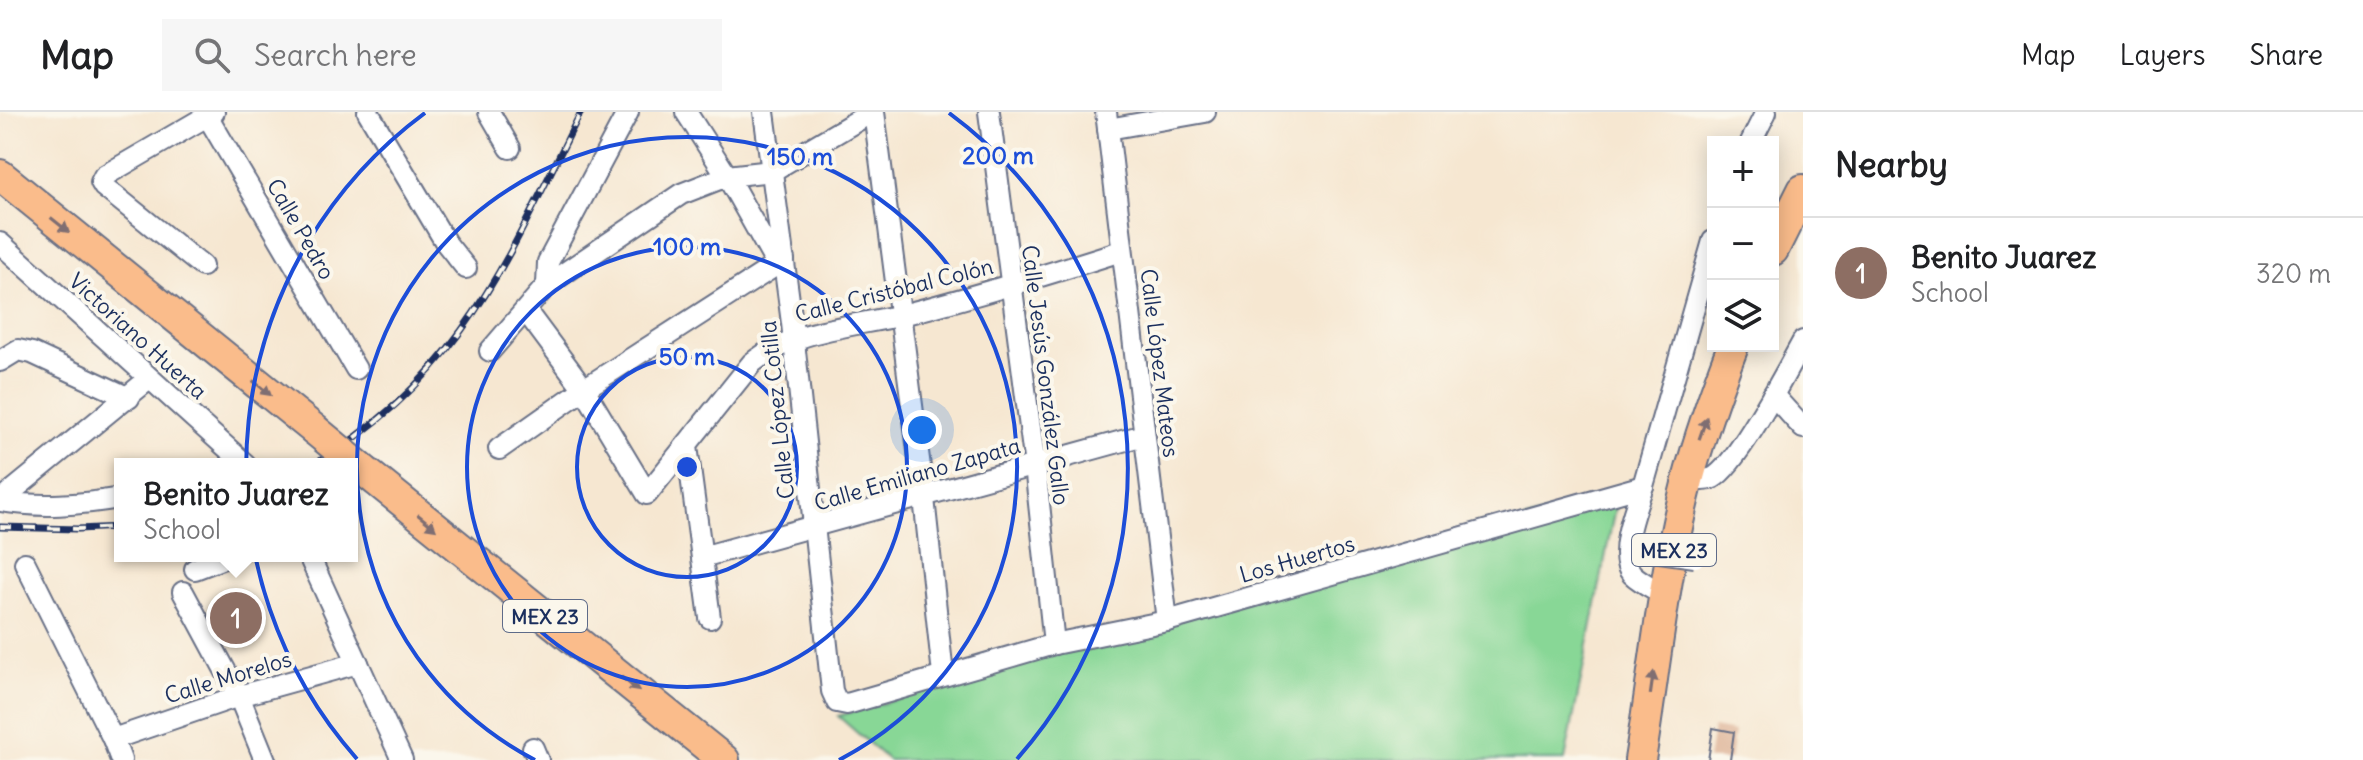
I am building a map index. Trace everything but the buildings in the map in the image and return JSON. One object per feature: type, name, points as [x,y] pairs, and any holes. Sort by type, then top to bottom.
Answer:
[{"type":"highway","name":"MEX 23","points":[[0,175],[349,458]]},
{"type":"highway","points":[[1779,238],[1799,197]]},
{"type":"highway","name":"MEX 23","points":[[1640,760],[1665,595],[1688,481],[1699,438],[1731,352]]},
{"type":"highway","name":"MEX 23","points":[[358,466],[724,760]]},
{"type":"street","points":[[368,112],[446,243],[466,268]]},
{"type":"street","points":[[489,112],[510,148]]},
{"type":"street","points":[[547,285],[548,262],[628,112]]},
{"type":"street","points":[[499,449],[584,389],[781,262],[686,112]]},
{"type":"street","name":"Calle López Cotilla","points":[[764,112],[781,262],[794,338],[832,691],[837,702]]},
{"type":"street","points":[[490,351],[547,285],[681,194],[727,176],[772,171],[873,112],[924,498],[943,675]]},
{"type":"street","name":"Calle Jesús González Gallo","points":[[989,112],[1035,466],[1054,644]]},
{"type":"street","points":[[1107,120],[1205,112]]},
{"type":"street","points":[[1754,136],[1766,112]]},
{"type":"street","points":[[202,266],[101,182],[104,176],[209,113]]},
{"type":"street","name":"Calle Pedro","points":[[209,113],[356,369]]},
{"type":"street","name":"Calle López Mateos","points":[[1107,120],[1167,621]]},
{"type":"street","name":"Victoriano Huerta","points":[[0,243],[10,264],[149,379],[238,458]]},
{"type":"street","name":"Calle Cristóbal Colón","points":[[584,389],[647,494],[752,363],[768,349],[794,338],[1011,286],[1121,251]]},
{"type":"street","points":[[1665,595],[1633,575],[1625,561],[1627,538],[1707,262]]},
{"type":"street","points":[[526,311],[584,389]]},
{"type":"street","points":[[1688,481],[1712,478],[1751,432],[1803,341]]},
{"type":"street","points":[[0,361],[18,350],[32,353],[129,398]]},
{"type":"street","points":[[0,501],[149,379]]},
{"type":"street","points":[[1773,395],[1803,428]]},
{"type":"street","name":"Calle Emiliano Zapata","points":[[702,557],[1144,435]]},
{"type":"street","points":[[687,446],[710,618]]},
{"type":"street","name":"Los Huertos","points":[[837,702],[847,704],[1054,644],[1167,621],[1643,486]]},
{"type":"street","points":[[0,501],[34,507],[82,505],[114,499]]},
{"type":"street","points":[[1639,549],[1695,557]]},
{"type":"street","points":[[195,569],[213,562]]},
{"type":"street","points":[[312,562],[402,760]]},
{"type":"street","points":[[25,563],[121,760]]},
{"type":"street","points":[[183,592],[239,696],[265,760]]},
{"type":"street","name":"Calle Morelos","points":[[113,739],[239,696],[358,663]]},
{"type":"green space","points":[[1618,493],[1565,760],[888,760],[838,716]]},
{"type":"railway","points":[[324,458],[366,430],[409,392],[445,352],[476,310],[503,264],[581,112]]},
{"type":"railway","points":[[0,527],[114,527]]},
{"type":"place","name":"Benito Juarez","points":[[236,618]]}]
